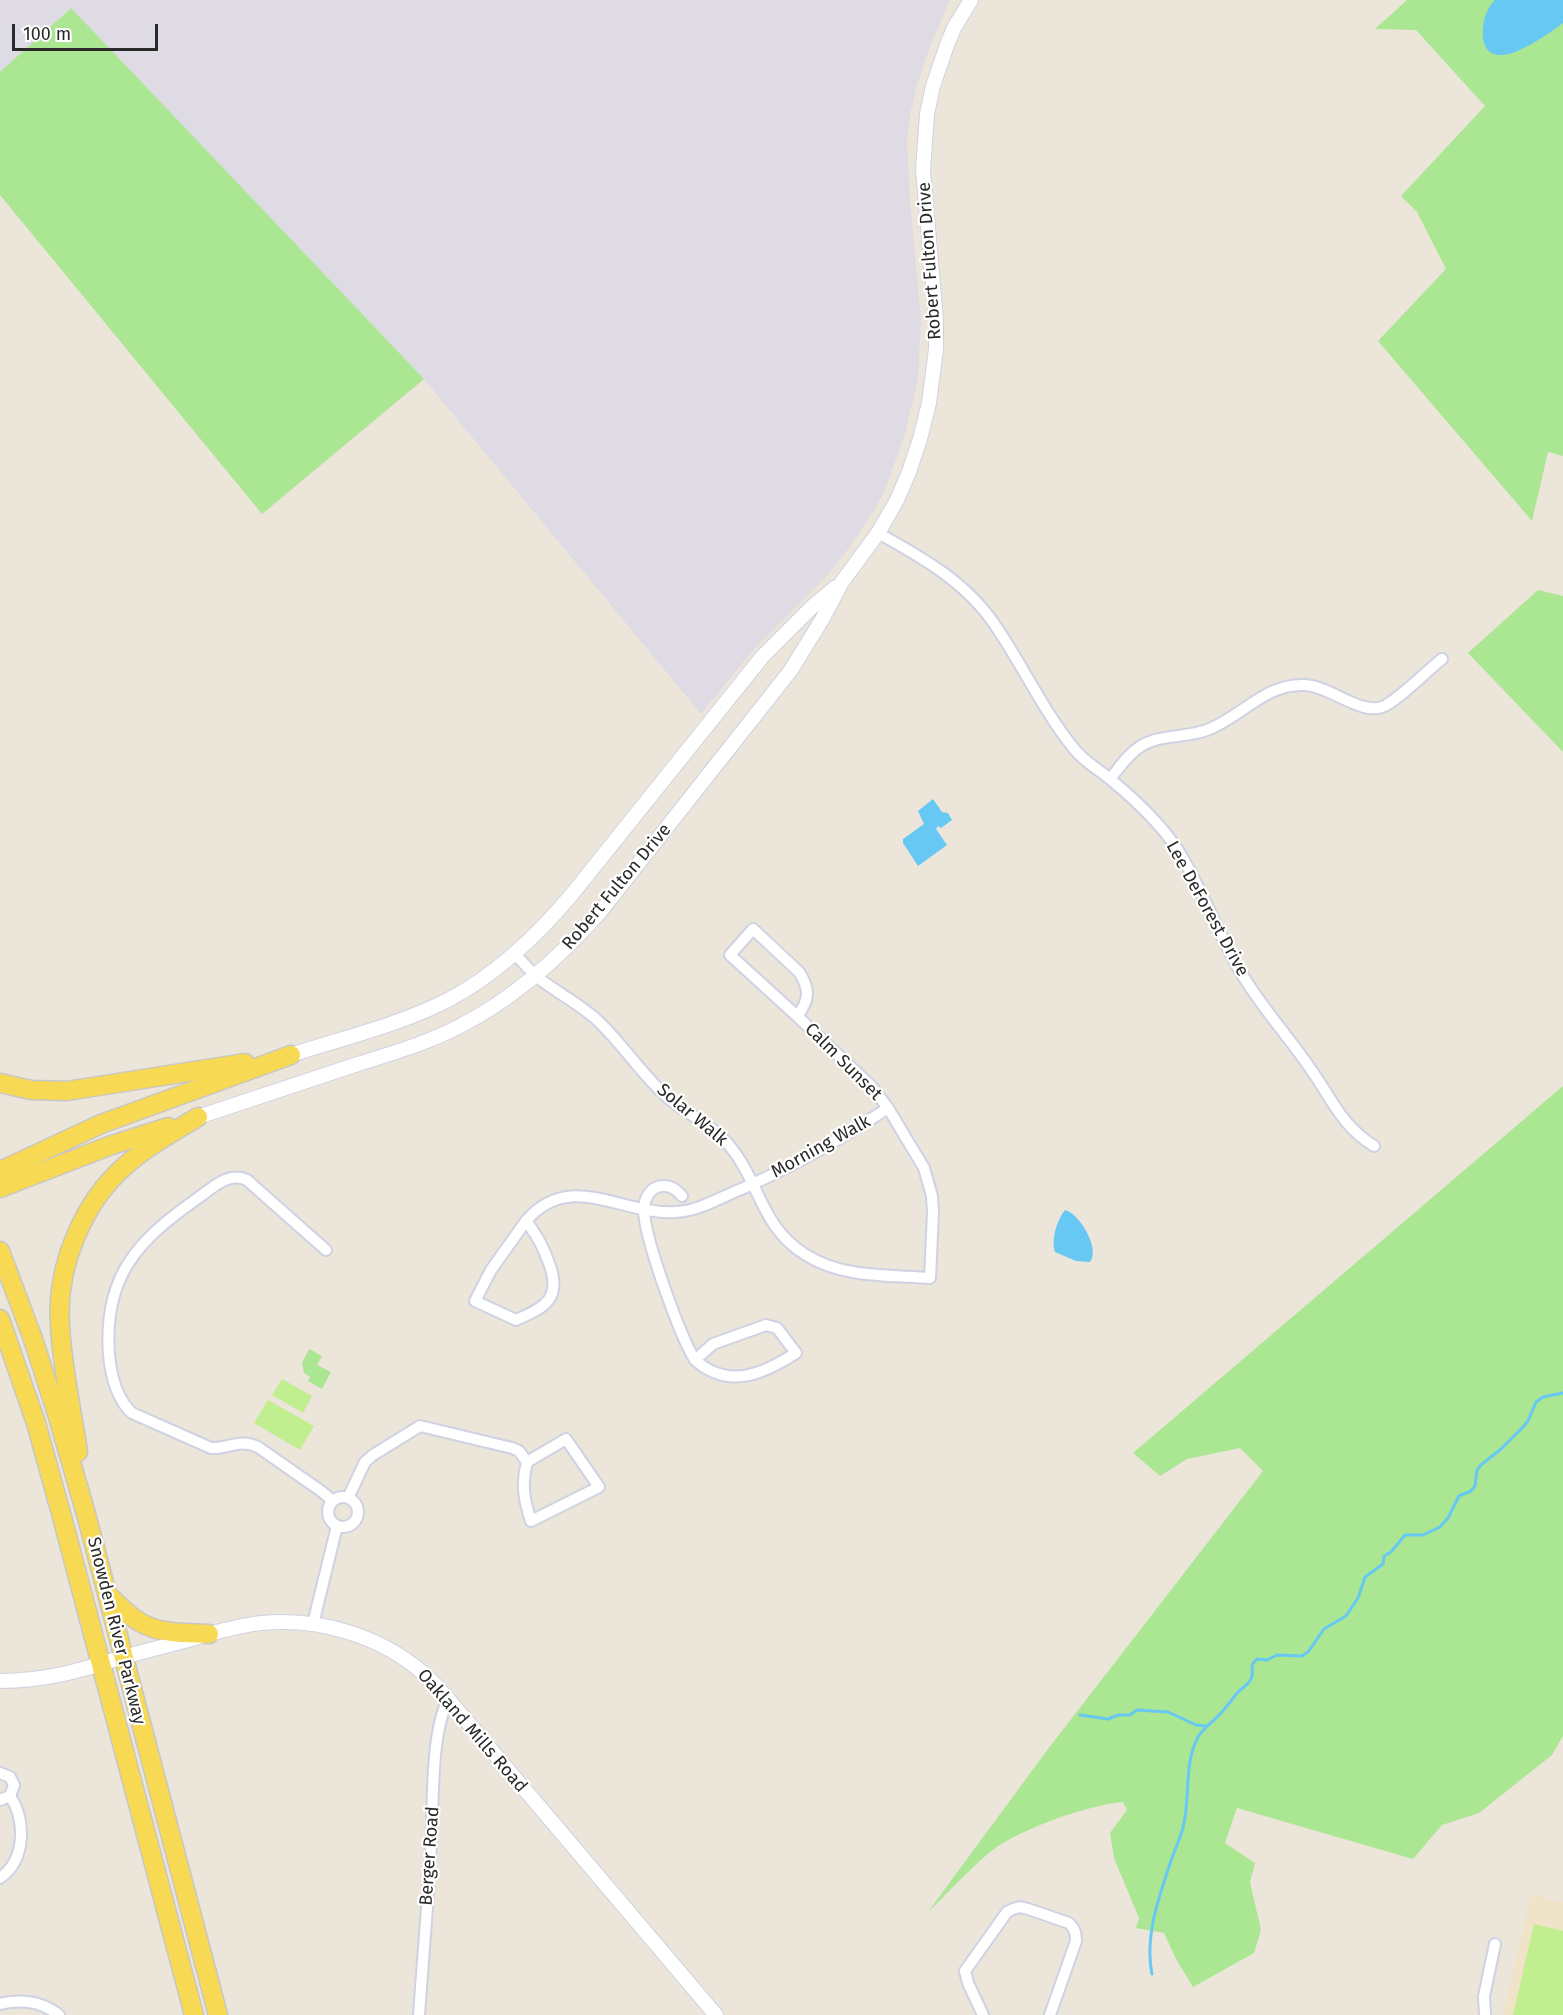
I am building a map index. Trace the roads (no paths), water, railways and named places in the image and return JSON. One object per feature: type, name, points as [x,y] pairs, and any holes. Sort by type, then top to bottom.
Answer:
[{"type":"main road","points":[[0,1083],[31,1090],[67,1091],[291,1055]]},
{"type":"main road","points":[[0,1171],[101,1124],[291,1055]]},
{"type":"main road","points":[[0,1188],[109,1146],[198,1117]]},
{"type":"main road","points":[[86,1514],[60,1326],[60,1299],[65,1269],[79,1230],[112,1179],[131,1160],[198,1117]]},
{"type":"main road","name":"Snowden River Parkway","points":[[0,1251],[58,1417],[86,1514],[218,2015]]},
{"type":"main road","name":"Snowden River Parkway","points":[[0,1319],[36,1423],[194,2015]]},
{"type":"main road","points":[[107,1594],[129,1614],[147,1626],[169,1631],[209,1634]]},
{"type":"street","name":"Robert Fulton Drive","points":[[198,1117],[423,1042],[461,1026],[537,976],[574,941],[600,912],[770,699],[796,661],[842,582],[878,532],[897,500],[920,439],[933,381],[936,320],[925,200],[924,140],[927,114],[939,68],[954,28],[971,0]]},
{"type":"street","name":"Lee DeForest Drive","points":[[878,532],[935,566],[966,591],[996,626],[1054,723],[1086,762],[1110,779],[1144,810],[1173,843],[1242,974],[1312,1070],[1345,1122],[1357,1136],[1374,1146]]},
{"type":"street","name":"Robert Fulton Drive","points":[[291,1055],[414,1015],[448,1000],[488,976],[515,954],[551,920],[762,657],[812,607],[842,582]]},
{"type":"street","points":[[1110,779],[1129,756],[1140,747],[1152,741],[1194,734],[1216,726],[1272,691],[1290,686],[1308,685],[1323,688],[1367,708],[1381,708],[1442,659]]},
{"type":"street","name":"Calm Sunset","points":[[797,1016],[807,1000],[804,980],[799,972],[753,929],[730,955],[872,1087],[888,1108],[924,1168],[932,1196],[933,1213],[930,1278]]},
{"type":"street","name":"Solar Walk","points":[[515,954],[537,976],[586,1010],[609,1032],[665,1095],[711,1127],[721,1137],[733,1151],[753,1184],[763,1208],[776,1229],[796,1249],[834,1268],[854,1273],[930,1278]]},
{"type":"street","name":"Morning Walk","points":[[526,1221],[541,1240],[555,1279],[555,1288],[551,1297],[541,1306],[516,1320],[475,1301],[491,1270],[526,1221],[540,1207],[562,1198],[575,1196],[673,1212],[698,1208],[830,1146],[888,1108]]},
{"type":"street","points":[[326,1250],[246,1180],[234,1176],[222,1181],[175,1214],[146,1239],[134,1253],[121,1277],[110,1310],[109,1349],[111,1372],[120,1398],[132,1413],[211,1448],[241,1443],[258,1447],[333,1501]]},
{"type":"street","points":[[682,1196],[673,1188],[662,1185],[650,1191],[644,1209],[648,1239],[684,1341],[695,1360],[718,1375],[744,1377],[756,1374],[796,1353],[777,1328],[766,1325],[713,1344],[695,1360]]},
{"type":"street","points":[[348,1498],[365,1462],[420,1426],[519,1451],[527,1462],[523,1486],[531,1521],[599,1487],[566,1439],[527,1462]]},
{"type":"street","points":[[342,1497],[348,1498],[356,1504],[357,1517],[348,1526],[337,1526],[330,1520],[328,1509],[333,1501],[342,1497]]},
{"type":"street","points":[[313,1624],[328,1554],[337,1526]]},
{"type":"street","name":"Oakland Mills Road","points":[[0,1681],[45,1679],[209,1634],[262,1623],[313,1624],[350,1632],[399,1654],[424,1674],[448,1699],[716,2015]]},
{"type":"street","name":"Berger Road","points":[[419,2015],[430,1873],[437,1737],[441,1714],[448,1699]]},
{"type":"street","points":[[0,1773],[13,1780],[13,1791],[5,1798],[15,1803],[21,1828],[20,1848],[14,1864],[0,1878]]},
{"type":"street","points":[[983,2015],[965,1971],[1007,1912],[1020,1907],[1069,1923],[1076,1935],[1076,1941],[1050,2015]]},
{"type":"street","points":[[1485,2015],[1484,1996],[1495,1944]]},
{"type":"street","points":[[0,2004],[29,2001],[45,2006],[59,2015]]},
{"type":"water","points":[[1495,0],[1563,0],[1563,23],[1525,48],[1509,54],[1493,54],[1487,49],[1483,33],[1486,14]]},
{"type":"water","points":[[933,799],[942,812],[948,813],[952,820],[936,829],[947,845],[918,866],[903,843],[903,839],[924,824],[918,811]]},
{"type":"water","points":[[1065,1210],[1082,1224],[1087,1232],[1093,1249],[1090,1262],[1076,1261],[1055,1252],[1056,1230]]},
{"type":"waterway","points":[[1152,1974],[1150,1945],[1154,1915],[1183,1827],[1189,1768],[1200,1733],[1247,1685],[1252,1676],[1252,1666],[1257,1659],[1267,1660],[1277,1655],[1302,1656],[1308,1652],[1324,1629],[1346,1616],[1358,1598],[1365,1577],[1383,1564],[1384,1556],[1391,1552],[1405,1535],[1423,1535],[1440,1527],[1448,1518],[1459,1496],[1471,1491],[1475,1486],[1477,1470],[1523,1427],[1536,1402],[1543,1397],[1563,1393]]},
{"type":"waterway","points":[[1080,1715],[1108,1719],[1118,1715],[1130,1715],[1137,1710],[1168,1712],[1196,1725],[1206,1726]]}]
